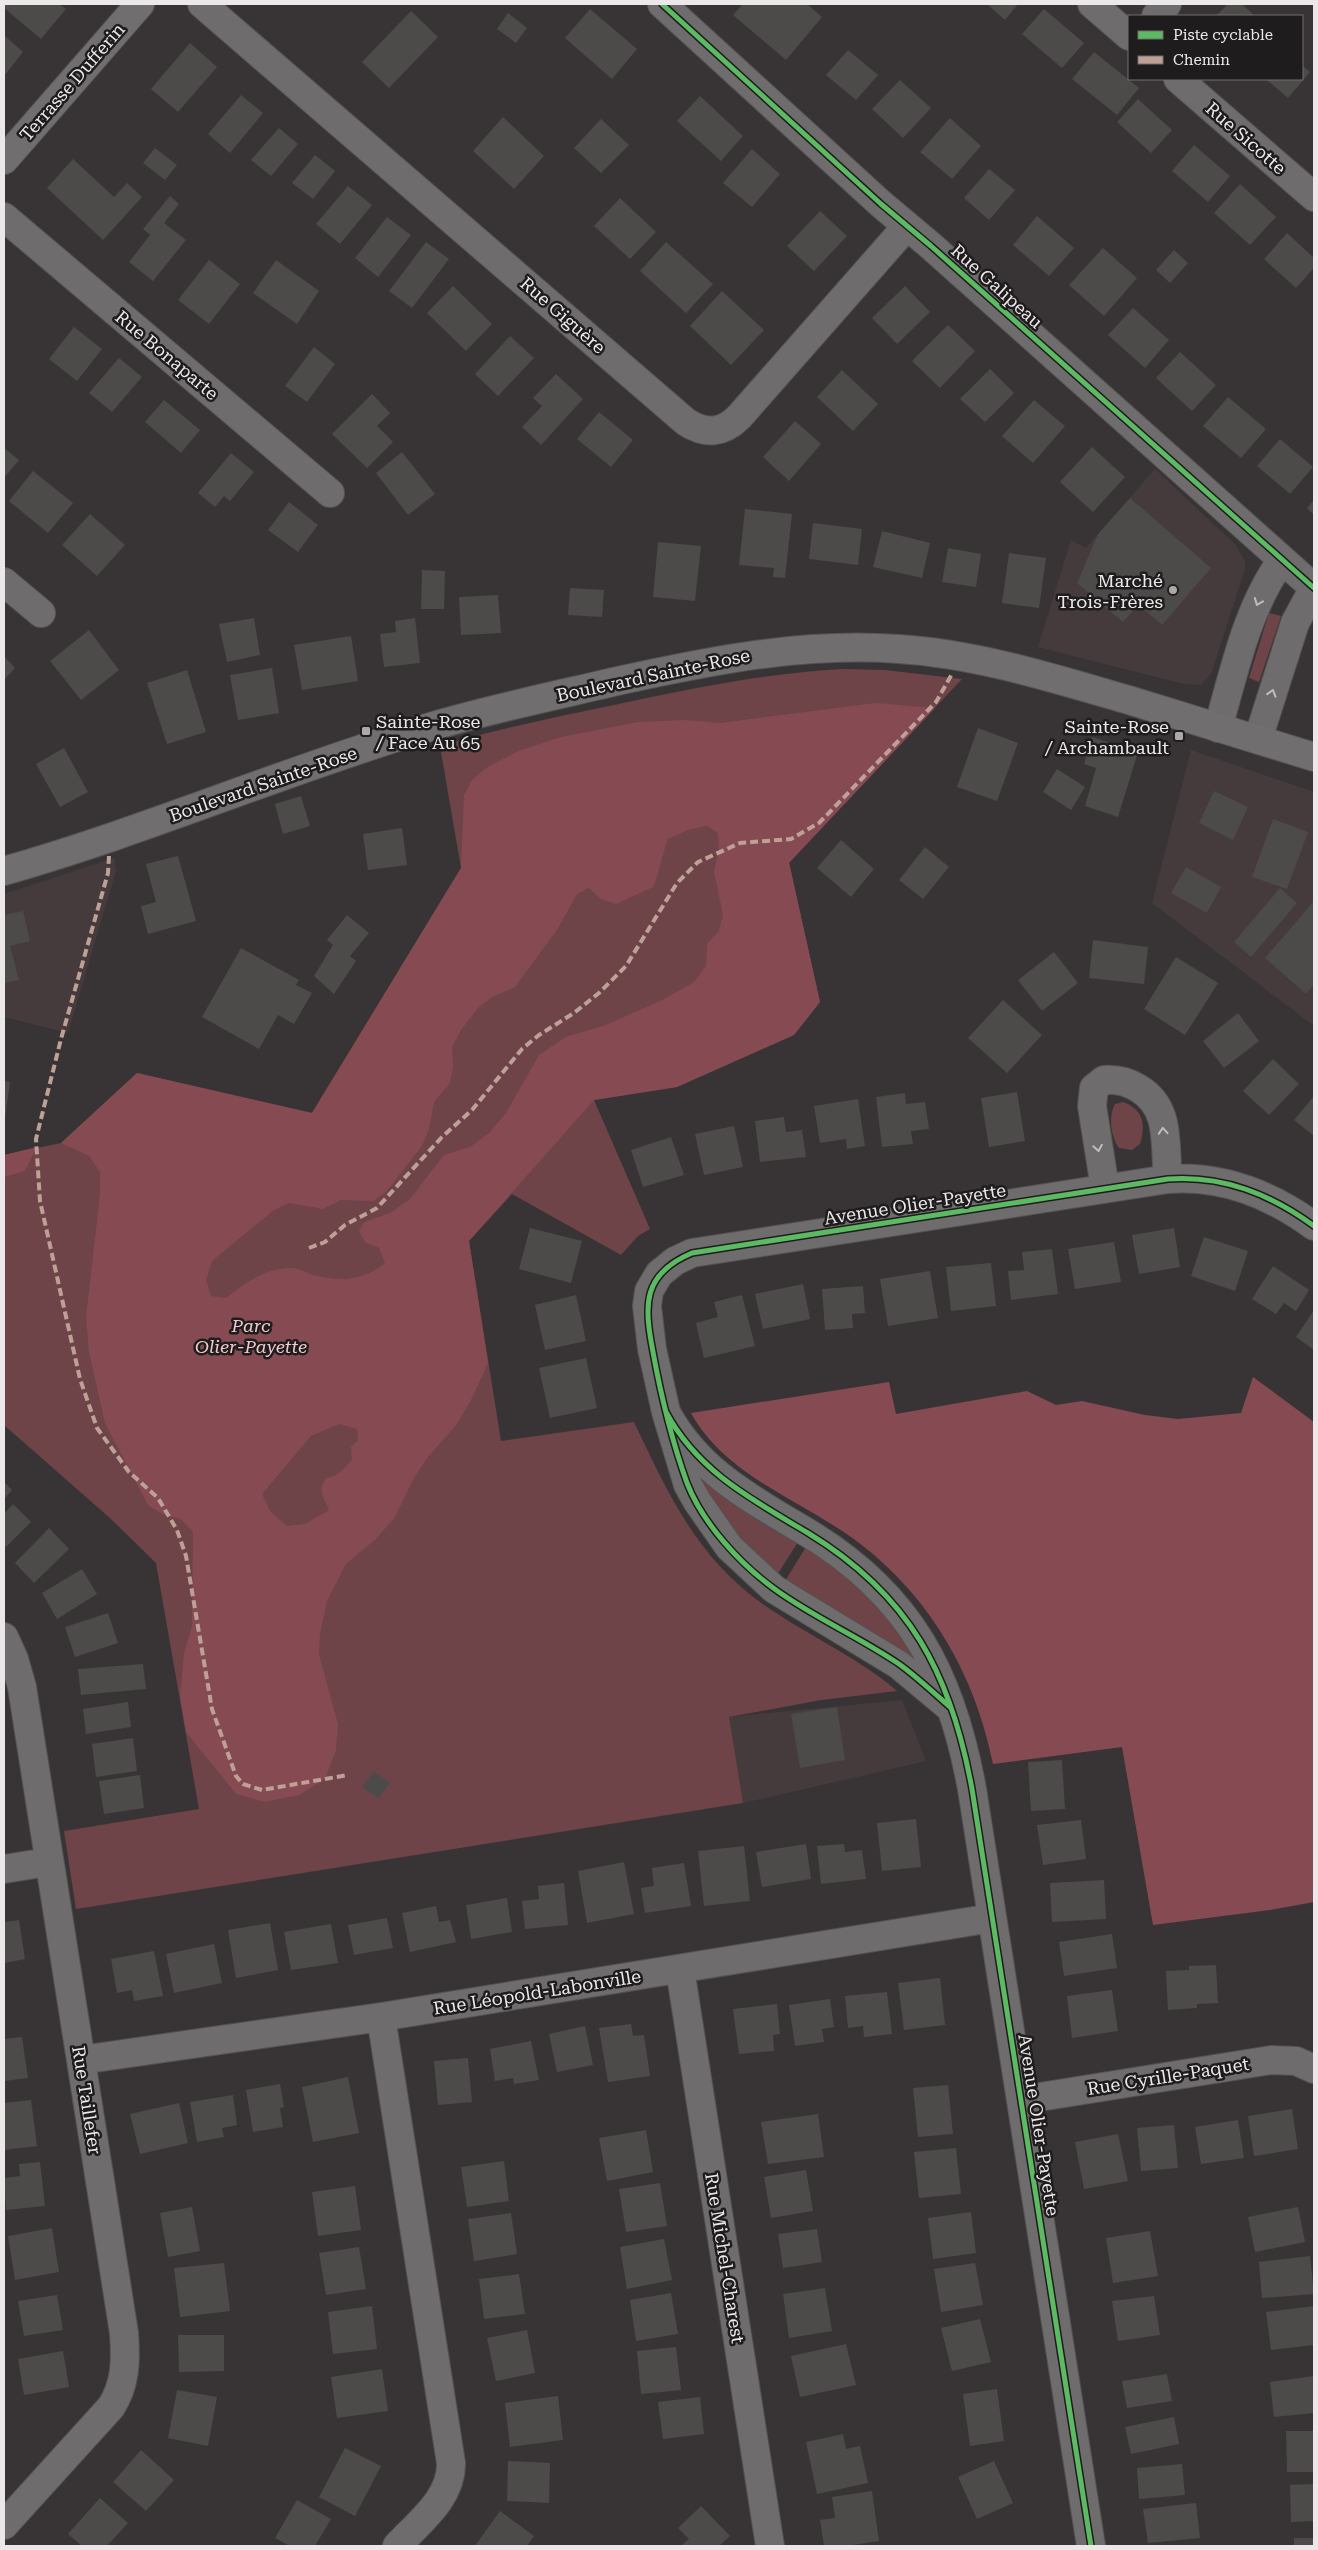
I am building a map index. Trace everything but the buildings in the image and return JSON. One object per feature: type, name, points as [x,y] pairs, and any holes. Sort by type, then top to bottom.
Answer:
[{"type":"street","name":"Terrasse Dufferin","points":[[4,160],[140,4]]},
{"type":"street","name":"Rue Giguère","points":[[202,4],[686,422],[703,431],[725,428],[739,417],[907,226]]},
{"type":"street","name":"Rue Galipeau","points":[[662,4],[907,226],[1119,412],[1314,588]]},
{"type":"street","points":[[1092,4],[1128,35]]},
{"type":"street","points":[[1157,15],[1167,4]]},
{"type":"street","name":"Rue Sicotte","points":[[1179,80],[1314,197]]},
{"type":"street","name":"Rue Bonaparte","points":[[4,217],[330,493]]},
{"type":"street","points":[[1218,728],[1257,604],[1270,577],[1282,560]]},
{"type":"street","points":[[4,582],[41,613]]},
{"type":"street","points":[[1258,740],[1295,623],[1314,588]]},
{"type":"street","name":"Boulevard Sainte-Rose","points":[[4,871],[69,852],[359,750],[472,715],[700,663],[762,653],[857,647],[902,649],[943,655],[1049,677],[1314,757]]},
{"type":"street","points":[[1105,1188],[1092,1106],[1094,1088],[1104,1080],[1132,1084],[1150,1097],[1160,1108],[1168,1179]]},
{"type":"street","name":"Avenue Olier-Payette","points":[[952,1710],[899,1664],[774,1589],[743,1561],[706,1516],[688,1485],[666,1412],[652,1349],[647,1306],[649,1291],[654,1281],[674,1261],[698,1252],[1168,1179],[1212,1180],[1244,1188],[1272,1200],[1314,1226]]},
{"type":"street","name":"Avenue Olier-Payette","points":[[666,1412],[688,1447],[713,1472],[758,1505],[809,1534],[849,1562],[894,1602],[918,1634],[932,1659],[952,1710],[964,1748],[1091,2546]]},
{"type":"street","name":"Rue Taillefer","points":[[4,1637],[14,1659],[22,1687],[48,1862],[124,2333],[124,2376],[117,2397],[111,2407],[4,2525]]},
{"type":"street","points":[[4,1869],[48,1862]]},
{"type":"street","name":"Rue Léopold-Labonville","points":[[81,2060],[382,2017],[992,1918]]},
{"type":"street","name":"Rue Michel-Charest","points":[[680,1969],[770,2546]]},
{"type":"street","points":[[382,2017],[447,2432],[451,2471],[445,2492],[397,2546]]},
{"type":"street","name":"Rue Cyrille-Paquet","points":[[1021,2100],[1271,2060],[1296,2061],[1314,2069]]},
{"type":"shaded area","points":[[1155,469],[1236,545],[1245,562],[1245,569],[1211,674],[1201,685],[1184,684],[1038,647],[1071,540],[1086,548]]},
{"type":"shaded area","points":[[1191,750],[1314,792],[1314,1026],[1152,903]]},
{"type":"shaded area","points":[[114,858],[116,871],[68,1033],[4,1017],[4,894]]},
{"type":"shaded area","points":[[902,1700],[926,1761],[743,1803],[728,1717]]},
{"type":"green space","points":[[1269,613],[1281,616],[1259,682],[1249,678]]},
{"type":"green space","name":"Parc Olier-Payette","points":[[843,669],[885,670],[962,679],[789,862],[820,1002],[794,1035],[677,1087],[594,1100],[650,1229],[638,1236],[621,1255],[512,1194],[469,1241],[501,1441],[634,1422],[675,1503],[706,1551],[726,1572],[748,1593],[773,1611],[853,1659],[897,1691],[821,1700],[729,1717],[743,1803],[76,1909],[64,1831],[199,1809],[156,1563],[111,1519],[4,1425],[4,1155],[61,1143],[137,1073],[312,1113],[461,868],[440,746],[527,724],[699,688],[785,674]]},
{"type":"green space","points":[[875,703],[935,708],[789,863],[820,1002],[794,1035],[677,1087],[594,1100],[469,1241],[488,1363],[471,1400],[457,1424],[427,1458],[414,1478],[395,1517],[376,1539],[346,1564],[327,1601],[320,1634],[319,1654],[338,1724],[336,1750],[325,1779],[299,1795],[265,1802],[236,1794],[186,1732],[180,1696],[184,1654],[192,1625],[193,1532],[181,1519],[162,1514],[148,1505],[105,1423],[89,1352],[86,1317],[100,1194],[100,1172],[89,1156],[61,1143],[137,1073],[312,1113],[461,868],[464,795],[472,780],[486,768],[518,751],[561,737],[638,722],[686,720],[720,723]],"holes":[[[707,826],[718,833],[719,849],[714,872],[723,915],[719,931],[707,944],[706,966],[694,982],[664,999],[606,1025],[566,1037],[539,1055],[506,1113],[489,1133],[470,1147],[444,1155],[410,1199],[390,1213],[364,1222],[359,1231],[365,1242],[379,1248],[385,1263],[377,1269],[360,1277],[342,1279],[313,1275],[294,1268],[282,1269],[256,1277],[226,1298],[211,1296],[206,1280],[212,1261],[274,1210],[289,1203],[323,1209],[341,1200],[373,1201],[386,1192],[422,1146],[429,1129],[434,1102],[450,1083],[453,1066],[452,1047],[461,1030],[478,1008],[492,997],[515,987],[557,930],[577,894],[589,888],[601,899],[616,904],[653,887],[668,839],[688,830]],[[339,1424],[357,1429],[358,1440],[351,1447],[352,1460],[340,1472],[326,1478],[323,1483],[322,1494],[329,1510],[305,1524],[287,1526],[270,1511],[262,1494],[311,1436]]]},
{"type":"green space","points":[[1123,1102],[1139,1113],[1143,1124],[1140,1144],[1132,1150],[1119,1148],[1112,1132],[1111,1120],[1113,1109],[1115,1104]]},
{"type":"green space","points":[[37,1147],[25,1171],[4,1177],[4,1155]]},
{"type":"green space","points":[[1253,1377],[1314,1422],[1314,1902],[1270,1910],[1153,1925],[1122,1747],[993,1764],[984,1728],[957,1660],[939,1629],[918,1600],[866,1548],[737,1465],[719,1450],[704,1433],[691,1413],[889,1382],[896,1414],[1027,1391],[1056,1405],[1082,1401],[1145,1415],[1178,1419],[1241,1413]]},
{"type":"green space","points":[[706,1480],[798,1542],[777,1575],[740,1542],[700,1483]]},
{"type":"green space","points":[[806,1547],[828,1560],[866,1592],[912,1646],[918,1667],[785,1581]]},
{"type":"marked path","points":[[309,1248],[325,1242],[345,1225],[377,1208],[442,1137],[472,1110],[522,1049],[599,993],[626,966],[677,883],[698,862],[740,843],[791,839],[819,823],[936,702],[952,674]]},
{"type":"marked path","points":[[109,856],[108,873],[61,1039],[36,1139],[40,1201],[80,1379],[97,1428],[129,1472],[158,1498],[177,1530],[186,1556],[212,1709],[236,1776],[243,1784],[262,1790],[348,1775]]},
{"type":"cycle path","points":[[662,4],[881,204],[931,246],[1314,588]]},
{"type":"cycle path","points":[[951,1708],[899,1664],[806,1610],[763,1580],[724,1542],[703,1514],[687,1483],[663,1402],[648,1320],[650,1293],[655,1281],[676,1261],[692,1253],[1168,1179],[1208,1180],[1245,1189],[1280,1205],[1314,1226]]},
{"type":"cycle path","points":[[666,1412],[694,1452],[728,1483],[808,1533],[843,1557],[874,1583],[899,1611],[920,1641],[938,1674],[952,1709],[972,1789],[1091,2546]]},
{"type":"place","name":"Marché Trois-Frères","points":[[1173,590]]},
{"type":"place","name":"Sainte-Rose / Face Au 65","points":[[366,731]]},
{"type":"place","name":"Sainte-Rose / Archambault","points":[[1179,736]]}]
